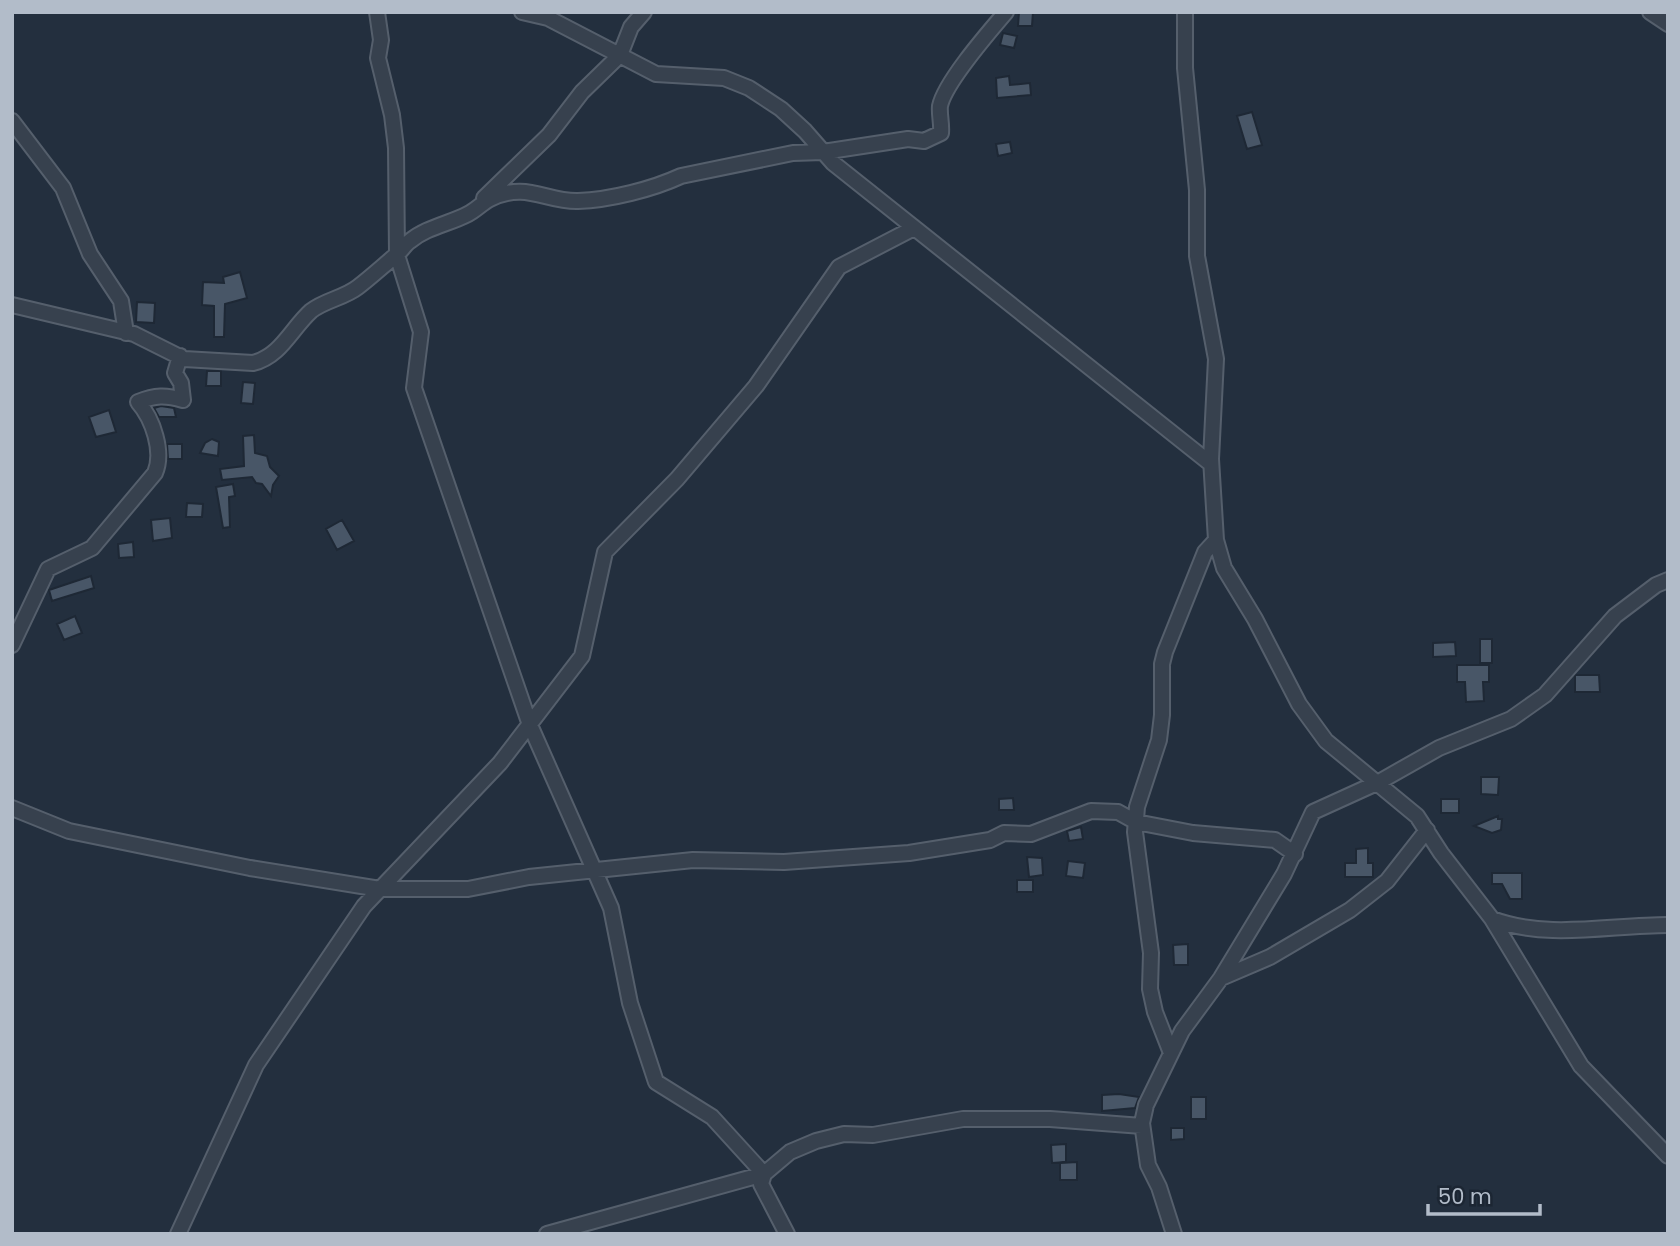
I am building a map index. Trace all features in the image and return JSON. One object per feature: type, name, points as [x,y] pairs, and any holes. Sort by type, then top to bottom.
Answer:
[{"type":"street","points":[[377,12],[381,40],[378,58],[392,115],[396,148],[397,255],[421,332],[414,388],[530,725],[611,908],[630,1003],[656,1083],[712,1117],[764,1174]]},
{"type":"street","points":[[522,12],[548,18],[656,74],[724,78],[750,88],[781,109],[805,131],[832,163],[1211,464]]},
{"type":"street","points":[[468,214],[549,135],[582,92],[620,55],[631,27],[644,12]]},
{"type":"street","points":[[12,305],[126,333],[184,359],[253,363],[263,361],[275,352],[310,313],[320,305],[357,288],[410,241],[506,193],[527,192],[566,200],[590,200],[665,184],[681,176],[793,153],[823,152],[908,139],[924,141],[941,133],[943,121],[940,107],[951,82],[1006,12]]},
{"type":"street","points":[[1185,12],[1185,68],[1197,190],[1195,237],[1216,359],[1211,464],[1216,540],[1224,568],[1255,619],[1299,704],[1326,741],[1417,816],[1441,853],[1492,919],[1581,1066],[1668,1156]]},
{"type":"street","points":[[1650,12],[1668,24]]},
{"type":"street","points":[[12,121],[63,188],[90,254],[121,302],[126,333]]},
{"type":"street","points":[[178,1234],[256,1065],[364,906],[500,763],[582,656],[605,552],[677,478],[755,386],[839,267],[914,228]]},
{"type":"street","points":[[12,645],[48,569],[92,548],[155,473],[158,464],[156,443],[147,413],[138,402],[166,395],[183,400],[181,383],[175,373],[180,356]]},
{"type":"street","points":[[1171,1053],[1155,1012],[1150,989],[1151,953],[1136,822],[1143,782],[1159,740],[1162,664],[1205,552],[1216,540]]},
{"type":"street","points":[[1174,1234],[1159,1187],[1148,1165],[1142,1126],[1146,1105],[1182,1031],[1221,978],[1295,854],[1313,812],[1379,782],[1439,748],[1511,719],[1545,695],[1615,616],[1656,585],[1668,580]]},
{"type":"street","points":[[12,808],[69,831],[250,868],[380,890],[468,889],[529,877],[693,860],[784,862],[909,853],[990,840],[1004,833],[1031,834],[1091,811],[1118,812],[1136,822],[1193,833],[1275,840],[1295,854]]},
{"type":"street","points":[[1221,978],[1270,957],[1350,910],[1387,881],[1427,830]]},
{"type":"street","points":[[1492,919],[1527,929],[1599,930],[1668,925]]},
{"type":"street","points":[[547,1234],[764,1174],[790,1152],[816,1141],[844,1135],[873,1135],[963,1119],[1050,1119],[1142,1126]]},
{"type":"street","points":[[764,1174],[761,1184],[787,1234]]},
{"type":"building","points":[[1019,12],[1033,12],[1032,26],[1018,26]]},
{"type":"building","points":[[1003,33],[1017,36],[1014,48],[1000,45]]},
{"type":"building","points":[[1009,76],[1010,85],[1030,83],[1031,95],[997,98],[996,78]]},
{"type":"building","points":[[1252,112],[1262,145],[1247,149],[1237,116]]},
{"type":"building","points":[[1010,142],[1012,153],[998,156],[996,144]]},
{"type":"building","points":[[240,272],[247,298],[225,304],[224,337],[214,337],[214,306],[202,305],[203,282],[224,283],[223,277]]},
{"type":"building","points":[[137,302],[155,303],[154,323],[136,322]]},
{"type":"building","points":[[207,371],[221,371],[221,386],[206,386]]},
{"type":"building","points":[[243,382],[255,383],[253,404],[241,403]]},
{"type":"building","points":[[154,408],[174,408],[176,417],[159,417]]},
{"type":"building","points":[[109,410],[116,432],[96,437],[89,417]]},
{"type":"building","points":[[254,435],[255,453],[267,456],[270,467],[279,476],[273,485],[271,496],[262,484],[256,483],[252,477],[222,480],[220,469],[244,466],[243,436]]},
{"type":"building","points":[[212,439],[219,442],[218,456],[200,453],[205,443]]},
{"type":"building","points":[[167,444],[182,444],[182,459],[168,459]]},
{"type":"building","points":[[233,484],[235,496],[229,497],[230,527],[223,528],[216,487]]},
{"type":"building","points":[[187,503],[203,504],[202,517],[186,517]]},
{"type":"building","points":[[170,518],[172,538],[153,541],[151,520]]},
{"type":"building","points":[[342,520],[354,541],[337,550],[326,529]]},
{"type":"building","points":[[133,542],[134,557],[119,558],[118,544]]},
{"type":"building","points":[[91,576],[94,588],[52,601],[49,590]]},
{"type":"building","points":[[75,616],[82,633],[64,640],[57,624]]},
{"type":"building","points":[[1480,639],[1492,639],[1492,663],[1480,663]]},
{"type":"building","points":[[1455,642],[1456,656],[1433,657],[1433,643]]},
{"type":"building","points":[[1457,665],[1489,665],[1489,682],[1483,682],[1484,701],[1466,702],[1465,682],[1457,682]]},
{"type":"building","points":[[1575,675],[1599,675],[1600,692],[1575,692]]},
{"type":"building","points":[[1481,777],[1499,777],[1498,795],[1481,794]]},
{"type":"building","points":[[1013,798],[1014,810],[999,810],[999,799]]},
{"type":"building","points":[[1441,799],[1459,799],[1459,813],[1441,813]]},
{"type":"building","points":[[1498,816],[1498,819],[1502,819],[1501,830],[1492,833],[1474,826]]},
{"type":"building","points":[[1081,827],[1083,839],[1069,841],[1067,831]]},
{"type":"building","points":[[1368,848],[1368,863],[1373,863],[1373,877],[1345,877],[1345,863],[1356,863],[1356,849]]},
{"type":"building","points":[[1027,857],[1042,858],[1043,875],[1029,877]]},
{"type":"building","points":[[1068,861],[1085,863],[1083,878],[1066,876]]},
{"type":"building","points":[[1492,873],[1522,873],[1522,899],[1510,899],[1502,884],[1492,884]]},
{"type":"building","points":[[1017,880],[1033,880],[1033,892],[1017,892]]},
{"type":"building","points":[[1188,944],[1188,965],[1174,965],[1173,945]]},
{"type":"building","points":[[1102,1095],[1139,1097],[1135,1108],[1102,1111]]},
{"type":"building","points":[[1191,1097],[1206,1097],[1206,1119],[1191,1119]]},
{"type":"building","points":[[1171,1128],[1184,1128],[1184,1139],[1171,1140]]},
{"type":"building","points":[[1066,1144],[1066,1162],[1052,1163],[1051,1145]]},
{"type":"building","points":[[1077,1162],[1077,1180],[1060,1180],[1060,1163]]}]
